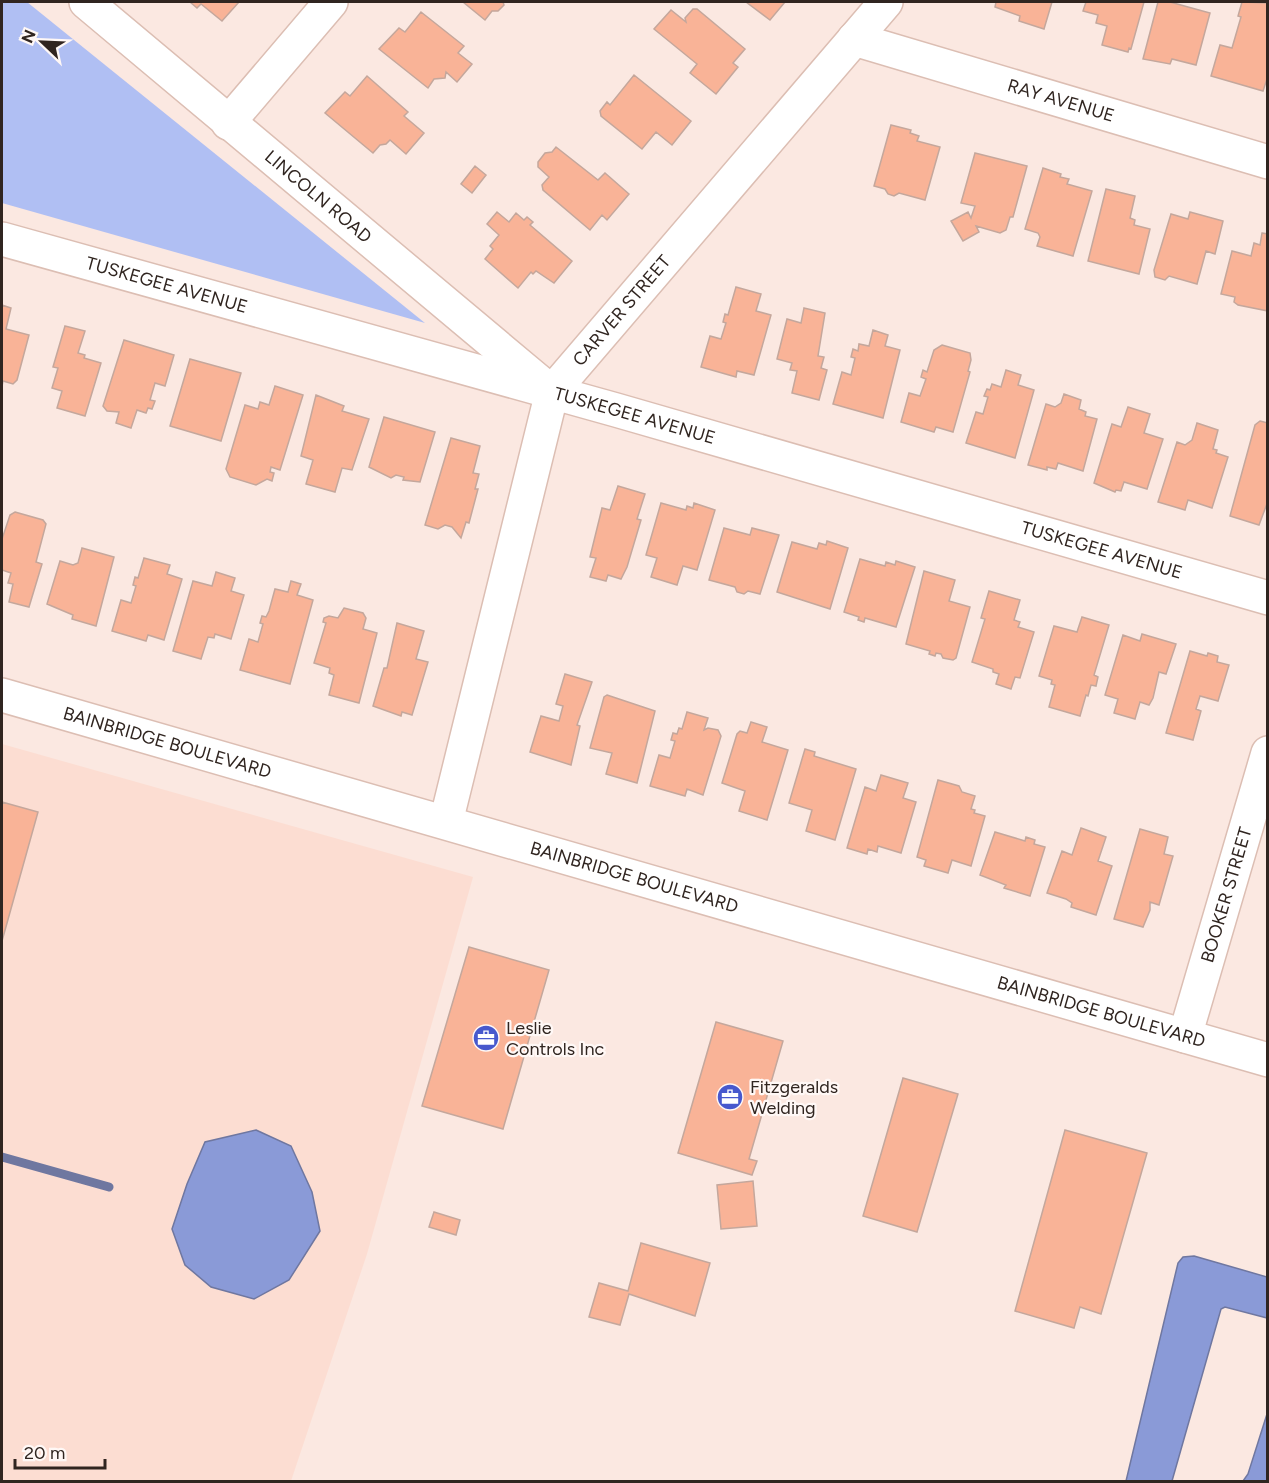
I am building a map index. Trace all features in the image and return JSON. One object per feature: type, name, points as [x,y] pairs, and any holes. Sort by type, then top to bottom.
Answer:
[{"type":"street","name":"LINCOLN ROAD","points":[[86,2],[552,392]]},
{"type":"street","points":[[228,123],[331,2]]},
{"type":"street","name":"CARVER STREET","points":[[446,822],[552,392],[886,2]]},
{"type":"street","name":"RAY AVENUE","points":[[854,39],[1268,162]]},
{"type":"street","name":"TUSKEGEE AVENUE","points":[[2,239],[552,392],[1268,598]]},
{"type":"street","name":"BAINBRIDGE BOULEVARD","points":[[2,695],[1268,1059]]},
{"type":"street","name":"BOOKER STREET","points":[[1185,1036],[1268,753]]},
{"type":"shaded area","points":[[2,2],[27,2],[425,323],[2,203]]},
{"type":"shaded area","points":[[2,744],[473,877],[367,1254],[291,1481],[2,1481]]},
{"type":"shaded area","points":[[256,1130],[291,1146],[312,1192],[320,1231],[289,1280],[254,1299],[211,1287],[185,1265],[172,1229],[187,1184],[205,1142]]},
{"type":"shaded area","points":[[1194,1256],[1267,1277],[1267,1318],[1225,1307],[1221,1309],[1172,1481],[1126,1481],[1178,1263],[1183,1257]]},
{"type":"shaded area","points":[[1267,1414],[1267,1481],[1243,1481],[1248,1474]]},
{"type":"building","points":[[190,2],[239,2],[222,21],[201,4],[197,8]]},
{"type":"building","points":[[463,2],[503,2],[504,5],[498,11],[492,11],[485,20]]},
{"type":"building","points":[[746,2],[785,2],[770,20]]},
{"type":"building","points":[[996,2],[1052,2],[1044,29],[1019,21],[1020,16],[995,7]]},
{"type":"building","points":[[1086,2],[1144,2],[1131,49],[1129,48],[1128,52],[1102,45],[1107,26],[1096,23],[1098,15],[1083,11]]},
{"type":"building","points":[[1158,2],[1170,2],[1210,13],[1196,65],[1172,59],[1170,64],[1143,59]]},
{"type":"building","points":[[1242,2],[1268,3],[1268,76],[1263,91],[1211,76],[1220,45],[1232,48],[1241,17],[1238,16]]},
{"type":"building","points":[[693,9],[697,9],[745,49],[733,63],[738,67],[716,94],[690,73],[697,64],[654,29],[671,10],[686,22],[685,18]]},
{"type":"building","points":[[421,12],[464,46],[458,53],[472,64],[457,82],[446,72],[445,78],[434,79],[428,88],[379,49],[399,28],[405,32]]},
{"type":"building","points":[[634,75],[691,121],[672,145],[656,132],[642,149],[601,116],[600,111],[607,102],[610,105]]},
{"type":"building","points":[[367,76],[408,112],[404,116],[424,133],[406,154],[390,140],[380,145],[373,153],[325,113],[345,92],[350,96]]},
{"type":"building","points":[[891,125],[911,130],[910,133],[919,136],[917,141],[940,147],[925,200],[899,193],[894,196],[888,194],[885,189],[874,186]]},
{"type":"building","points":[[556,147],[598,180],[605,173],[629,194],[607,220],[602,215],[590,230],[543,190],[542,185],[549,177],[538,167],[538,162],[545,153],[552,152]]},
{"type":"building","points":[[975,153],[1027,166],[1013,217],[1010,217],[1006,230],[1000,233],[976,226],[979,232],[963,241],[951,221],[968,212],[971,218],[975,206],[961,203]]},
{"type":"building","points":[[475,166],[486,175],[472,193],[461,184]]},
{"type":"building","points":[[1043,168],[1069,179],[1067,184],[1092,191],[1073,256],[1037,246],[1040,237],[1038,233],[1025,229]]},
{"type":"building","points":[[1106,189],[1135,196],[1130,218],[1135,220],[1134,225],[1150,229],[1139,274],[1088,261]]},
{"type":"building","points":[[497,212],[509,222],[516,213],[524,220],[527,217],[533,222],[530,225],[572,261],[554,283],[536,271],[533,274],[531,272],[518,288],[485,259],[493,249],[490,246],[499,235],[487,224]]},
{"type":"building","points":[[1190,212],[1223,221],[1215,254],[1206,251],[1197,284],[1169,276],[1165,280],[1155,277],[1154,270],[1171,214],[1188,219]]},
{"type":"building","points":[[1262,233],[1268,234],[1268,311],[1238,305],[1234,302],[1235,297],[1221,294],[1232,251],[1251,256],[1254,243],[1260,245]]},
{"type":"building","points":[[736,287],[761,294],[756,311],[771,315],[754,375],[737,371],[736,377],[701,367],[710,336],[721,339],[726,323],[723,322],[725,314],[728,315]]},
{"type":"building","points":[[2,305],[11,308],[6,329],[29,335],[17,380],[13,384],[3,381],[2,386]]},
{"type":"building","points":[[804,308],[825,313],[818,356],[824,357],[821,368],[827,370],[819,400],[792,393],[797,371],[790,370],[792,363],[777,359],[787,319],[801,323]]},
{"type":"building","points":[[65,326],[85,331],[78,353],[85,355],[84,358],[101,363],[85,416],[57,408],[62,391],[52,388],[58,368],[53,367]]},
{"type":"building","points":[[873,330],[888,335],[885,346],[900,350],[883,418],[833,404],[842,372],[851,375],[855,358],[851,357],[853,349],[858,351],[859,344],[869,346]]},
{"type":"building","points":[[124,340],[174,355],[165,386],[155,383],[150,400],[155,401],[152,409],[148,408],[146,413],[137,410],[131,428],[116,423],[119,412],[107,411],[103,406]]},
{"type":"building","points":[[942,345],[970,353],[971,360],[968,371],[970,372],[953,432],[936,427],[934,432],[901,422],[909,393],[920,396],[926,379],[921,377],[923,370],[927,372],[934,350]]},
{"type":"building","points":[[190,359],[241,373],[221,441],[170,426]]},
{"type":"building","points":[[1006,370],[1021,375],[1018,385],[1034,390],[1015,458],[966,443],[976,412],[983,414],[988,397],[984,396],[987,389],[990,390],[992,384],[1001,387]]},
{"type":"building","points":[[275,386],[303,395],[280,470],[271,467],[270,472],[274,473],[272,481],[267,479],[256,485],[230,477],[226,469],[245,405],[258,409],[260,402],[269,405]]},
{"type":"building","points":[[1064,394],[1081,400],[1079,409],[1086,412],[1085,416],[1097,419],[1083,471],[1058,463],[1056,469],[1047,467],[1047,470],[1028,465],[1046,404],[1055,407],[1061,403]]},
{"type":"building","points":[[316,395],[344,406],[342,411],[369,419],[352,470],[342,468],[335,492],[306,484],[313,460],[301,456]]},
{"type":"building","points":[[1128,407],[1150,414],[1144,433],[1163,439],[1147,489],[1124,482],[1121,491],[1116,490],[1115,492],[1094,483],[1112,424],[1121,427]]},
{"type":"building","points":[[384,417],[435,432],[420,482],[403,480],[404,477],[396,475],[391,478],[369,467]]},
{"type":"building","points":[[1260,421],[1268,423],[1268,501],[1259,525],[1230,516],[1255,425]]},
{"type":"building","points":[[1197,423],[1218,430],[1213,449],[1217,450],[1216,453],[1228,457],[1212,508],[1188,500],[1185,510],[1158,502],[1177,442],[1185,445],[1192,440]]},
{"type":"building","points":[[451,438],[480,446],[473,473],[479,474],[475,489],[478,489],[469,523],[466,522],[461,538],[452,527],[445,525],[438,529],[425,525]]},
{"type":"building","points":[[618,486],[645,494],[637,519],[641,520],[627,567],[621,579],[608,575],[606,581],[590,577],[596,558],[590,557],[602,508],[610,510]]},
{"type":"building","points":[[661,503],[686,510],[687,506],[693,508],[694,503],[715,510],[697,570],[683,566],[677,585],[651,577],[657,558],[646,555]]},
{"type":"building","points":[[15,512],[43,520],[46,524],[36,562],[42,564],[29,607],[9,602],[13,584],[8,583],[11,573],[2,570],[2,539],[10,515]]},
{"type":"building","points":[[724,528],[750,535],[752,528],[779,535],[760,594],[748,591],[744,594],[737,592],[735,587],[709,580]]},
{"type":"building","points":[[827,541],[848,548],[830,609],[777,592],[792,542],[817,549],[819,543],[826,545]]},
{"type":"building","points":[[82,548],[114,557],[96,626],[72,619],[73,615],[47,604],[60,561],[73,565],[78,563]]},
{"type":"building","points":[[144,558],[170,565],[167,574],[182,579],[164,640],[148,635],[146,641],[112,631],[121,600],[131,603],[136,586],[133,585],[135,577],[138,578]]},
{"type":"building","points":[[860,559],[885,566],[886,562],[895,565],[896,561],[915,567],[896,627],[865,618],[864,622],[858,620],[859,617],[844,612]]},
{"type":"building","points":[[924,571],[955,580],[949,601],[970,607],[956,658],[953,660],[943,658],[941,654],[936,653],[935,656],[929,654],[930,651],[906,644]]},
{"type":"building","points":[[216,572],[235,578],[231,591],[244,595],[231,639],[215,634],[214,638],[208,637],[201,659],[173,651],[193,581],[212,586]]},
{"type":"building","points":[[291,581],[301,584],[297,595],[313,600],[290,684],[240,670],[249,639],[258,642],[263,624],[260,623],[262,616],[266,617],[269,611],[275,589],[288,592]]},
{"type":"building","points":[[989,591],[1020,600],[1014,620],[1020,622],[1018,627],[1034,632],[1020,678],[1015,677],[1011,689],[996,684],[999,674],[993,672],[993,669],[972,662],[985,619],[981,618]]},
{"type":"building","points":[[344,608],[363,613],[366,618],[363,629],[377,633],[359,703],[329,695],[334,675],[329,673],[330,668],[314,663],[326,623],[323,622],[324,618],[329,616],[338,618]]},
{"type":"building","points":[[1082,617],[1109,625],[1094,675],[1098,677],[1096,686],[1091,685],[1080,716],[1049,707],[1055,685],[1051,684],[1052,680],[1039,676],[1054,626],[1077,632]]},
{"type":"building","points":[[397,623],[424,631],[416,659],[428,662],[412,715],[402,712],[401,716],[373,706],[384,668],[387,668]]},
{"type":"building","points":[[1142,634],[1176,644],[1166,674],[1159,672],[1153,698],[1149,705],[1140,702],[1135,719],[1114,713],[1118,699],[1105,695],[1123,635],[1140,641]]},
{"type":"building","points":[[1190,651],[1207,656],[1208,653],[1218,656],[1217,662],[1229,665],[1218,701],[1200,696],[1196,709],[1201,711],[1193,740],[1166,733]]},
{"type":"building","points":[[565,674],[592,682],[577,725],[580,726],[571,765],[530,752],[541,716],[559,721],[563,706],[556,704]]},
{"type":"building","points":[[607,695],[655,711],[637,783],[606,774],[612,753],[590,748],[604,697]]},
{"type":"building","points":[[687,712],[708,718],[704,730],[708,728],[718,730],[721,736],[703,795],[687,789],[685,796],[650,786],[659,755],[670,758],[675,741],[671,740],[673,733],[677,734],[679,728],[682,729]]},
{"type":"building","points":[[751,722],[767,727],[762,742],[788,750],[767,820],[739,811],[745,791],[722,783],[737,734],[740,731],[747,733]]},
{"type":"building","points":[[805,749],[815,752],[814,756],[856,769],[835,840],[806,831],[812,810],[789,803]]},
{"type":"building","points":[[881,775],[908,783],[903,798],[916,802],[901,853],[878,846],[877,852],[868,849],[867,854],[847,848],[865,787],[876,791]]},
{"type":"building","points":[[938,780],[959,786],[962,792],[975,796],[971,809],[975,810],[974,813],[985,816],[971,866],[952,860],[948,873],[924,866],[926,860],[917,857]]},
{"type":"building","points":[[2,802],[38,812],[2,941]]},
{"type":"building","points":[[1081,828],[1106,837],[1098,861],[1112,866],[1096,915],[1071,907],[1072,903],[1066,899],[1047,893],[1062,851],[1072,855]]},
{"type":"building","points":[[1140,829],[1168,837],[1164,854],[1173,856],[1159,905],[1150,902],[1150,910],[1143,927],[1114,919]]},
{"type":"building","points":[[995,832],[1025,841],[1026,837],[1035,840],[1034,844],[1045,847],[1030,896],[1004,888],[1006,885],[980,875]]},
{"type":"building","name":"Leslie Controls Inc","points":[[469,947],[549,970],[503,1129],[422,1106]]},
{"type":"building","name":"Fitzgeralds Welding","points":[[716,1022],[783,1041],[749,1159],[757,1161],[752,1175],[678,1153]]},
{"type":"building","points":[[903,1078],[958,1094],[917,1232],[863,1216]]},
{"type":"building","points":[[1065,1130],[1147,1153],[1101,1314],[1080,1307],[1074,1328],[1015,1311]]},
{"type":"building","points":[[753,1181],[757,1226],[721,1229],[717,1185]]},
{"type":"building","points":[[434,1212],[460,1220],[456,1235],[429,1227]]},
{"type":"building","points":[[641,1243],[710,1263],[695,1316],[629,1294],[620,1325],[589,1317],[599,1283],[628,1291]]},
{"type":"waterway","points":[[2,1157],[109,1187]]},
{"type":"place","name":"Leslie Controls Inc","points":[[486,1038]]},
{"type":"place","name":"Fitzgeralds Welding","points":[[730,1097]]}]
